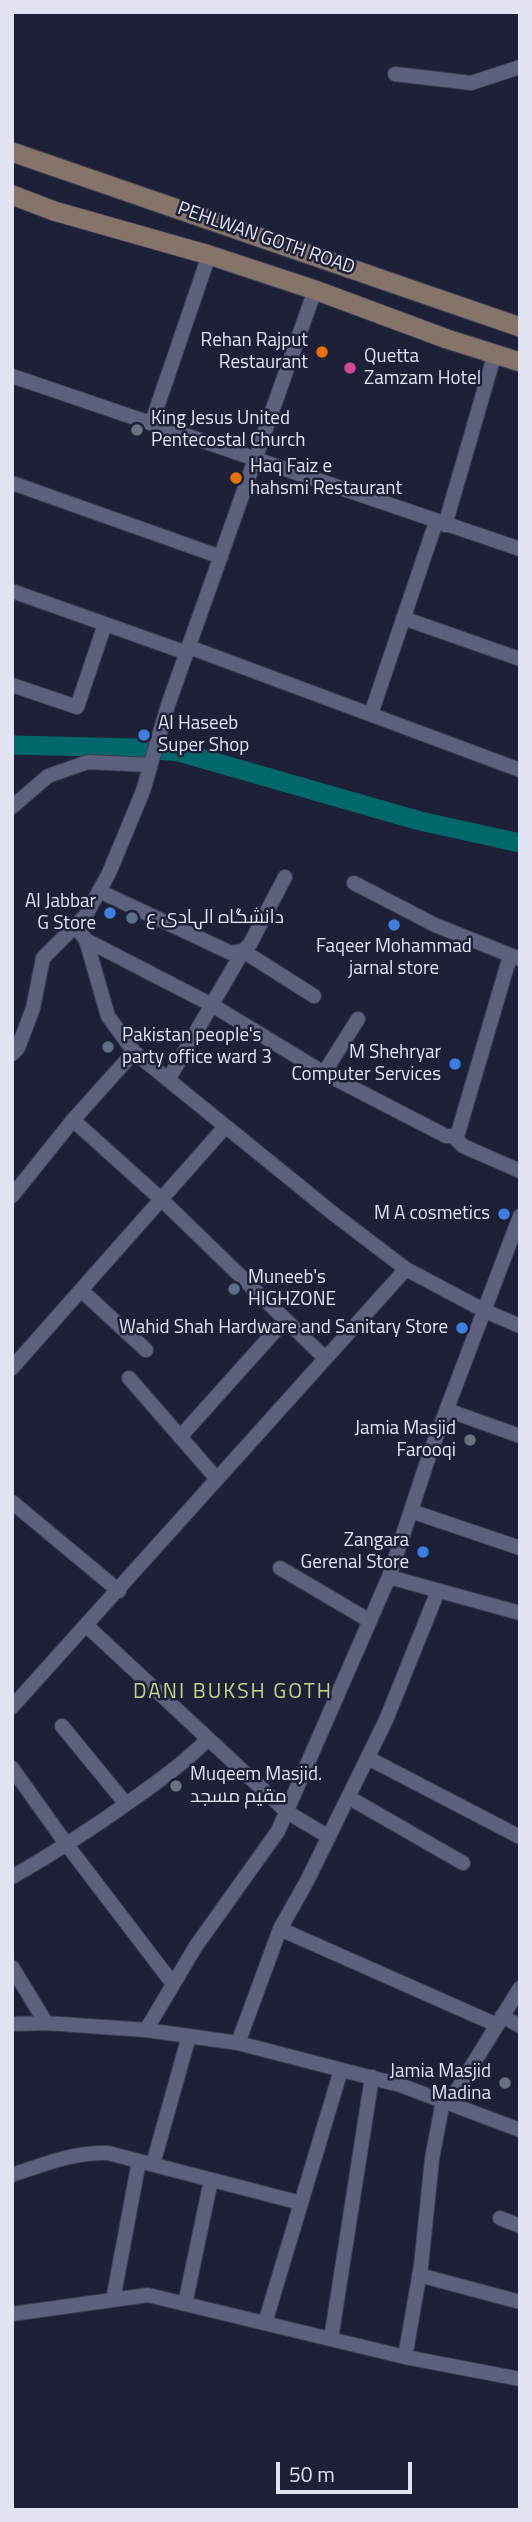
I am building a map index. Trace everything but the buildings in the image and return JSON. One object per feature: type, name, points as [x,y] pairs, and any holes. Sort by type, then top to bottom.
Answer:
[{"type":"main road","name":"PEHLWAN GOTH ROAD","points":[[12,152],[520,327]]},
{"type":"main road","name":"PEHLWAN GOTH ROAD","points":[[12,195],[54,211],[209,255],[316,290],[447,339],[520,362]]},
{"type":"street","points":[[396,74],[471,83],[520,66]]},
{"type":"street","points":[[152,422],[209,255]]},
{"type":"street","points":[[12,1054],[18,1048],[33,1008],[43,958],[86,915],[143,791],[156,741],[316,290]]},
{"type":"street","points":[[371,715],[403,618],[440,524],[495,353]]},
{"type":"street","points":[[12,376],[520,550]]},
{"type":"street","points":[[12,483],[222,557]]},
{"type":"street","points":[[12,591],[188,650],[520,770]]},
{"type":"street","points":[[403,618],[520,659]]},
{"type":"street","points":[[12,685],[77,707],[105,624]]},
{"type":"street","points":[[12,807],[48,776],[88,762],[151,761]]},
{"type":"street","points":[[168,1080],[243,951],[250,944],[285,877]]},
{"type":"street","points":[[86,940],[212,1005],[324,1073],[446,1136],[453,1136],[458,1133],[515,957],[435,925],[354,883]]},
{"type":"street","points":[[99,891],[231,953],[243,951],[314,996]]},
{"type":"street","points":[[76,927],[86,940],[108,1016],[134,1052],[335,1215],[407,1269],[485,1311],[520,1326]]},
{"type":"street","points":[[324,1073],[358,1019]]},
{"type":"street","points":[[12,1196],[73,1120],[134,1052]]},
{"type":"street","points":[[73,1120],[162,1200],[325,1359]]},
{"type":"street","points":[[12,1368],[225,1127]]},
{"type":"street","points":[[453,1136],[463,1146],[520,1171]]},
{"type":"street","points":[[146,2030],[196,1947],[278,1831],[389,1577],[447,1410],[520,1216]]},
{"type":"street","points":[[12,1707],[407,1269]]},
{"type":"street","points":[[82,1291],[146,1350]]},
{"type":"street","points":[[180,1437],[285,1320]]},
{"type":"street","points":[[129,1378],[217,1479]]},
{"type":"street","points":[[447,1410],[520,1436]]},
{"type":"street","points":[[12,1502],[119,1591]]},
{"type":"street","points":[[411,1511],[520,1548]]},
{"type":"street","points":[[280,1568],[370,1621]]},
{"type":"street","points":[[389,1577],[520,1613]]},
{"type":"street","points":[[238,2043],[280,1929],[386,1720],[438,1591]]},
{"type":"street","points":[[87,1626],[286,1812],[328,1837]]},
{"type":"street","points":[[62,1726],[125,1804]]},
{"type":"street","points":[[12,1877],[67,1846],[184,1763],[208,1739]]},
{"type":"street","points":[[368,1758],[520,1837]]},
{"type":"street","points":[[12,1768],[67,1846],[173,1984]]},
{"type":"street","points":[[348,1797],[463,1863]]},
{"type":"street","points":[[280,1929],[499,2021],[520,2026]]},
{"type":"street","points":[[12,1967],[46,2023]]},
{"type":"street","points":[[405,2357],[419,2275],[432,2160],[446,2102],[520,1988]]},
{"type":"street","points":[[12,2024],[46,2023],[146,2030],[238,2043],[400,2085],[520,2130]]},
{"type":"street","points":[[113,2300],[146,2162],[189,2036]]},
{"type":"street","points":[[265,2323],[341,2070]]},
{"type":"street","points":[[331,2339],[372,2077]]},
{"type":"street","points":[[12,2175],[70,2156],[89,2152],[108,2153],[301,2203]]},
{"type":"street","points":[[185,2304],[211,2180]]},
{"type":"street","points":[[500,2218],[520,2226]]},
{"type":"street","points":[[419,2275],[520,2302]]},
{"type":"street","points":[[12,2314],[148,2295],[405,2357],[520,2379]]},
{"type":"waterway","points":[[12,745],[138,748],[179,752],[420,821],[520,843]]},
{"type":"place","name":"Rehan Rajput Restaurant","points":[[322,352]]},
{"type":"place","name":"Quetta Zamzam Hotel","points":[[350,368]]},
{"type":"place","name":"King Jesus United Pentecostal Church","points":[[137,430]]},
{"type":"place","name":"Haq Faiz e hahsmi Restaurant","points":[[236,478]]},
{"type":"place","name":"Al Haseeb Super Shop","points":[[144,735]]},
{"type":"place","name":"Al Jabbar G Store","points":[[110,913]]},
{"type":"place","name":"دانشگاہ الہادی ع","points":[[132,918]]},
{"type":"place","name":"Faqeer Mohammad jarnal store","points":[[394,925]]},
{"type":"place","name":"Pakistan people's party office ward 3","points":[[108,1047]]},
{"type":"place","name":"M Shehryar Computer Services","points":[[455,1064]]},
{"type":"place","name":"M A cosmetics","points":[[504,1214]]},
{"type":"place","name":"Muneeb's HIGHZONE","points":[[234,1289]]},
{"type":"place","name":"Wahid Shah Hardware and Sanitary Store","points":[[462,1328]]},
{"type":"place","name":"Jamia Masjid Farooqi","points":[[470,1440]]},
{"type":"place","name":"Zangara Gerenal Store","points":[[423,1552]]},
{"type":"place","name":"Muqeem Masjid. مقیم مسجد","points":[[176,1786]]},
{"type":"place","name":"Jamia Masjid Madina","points":[[505,2083]]},
{"type":"district","name":"DANI BUKSH GOTH","points":[[233,1693]]}]
